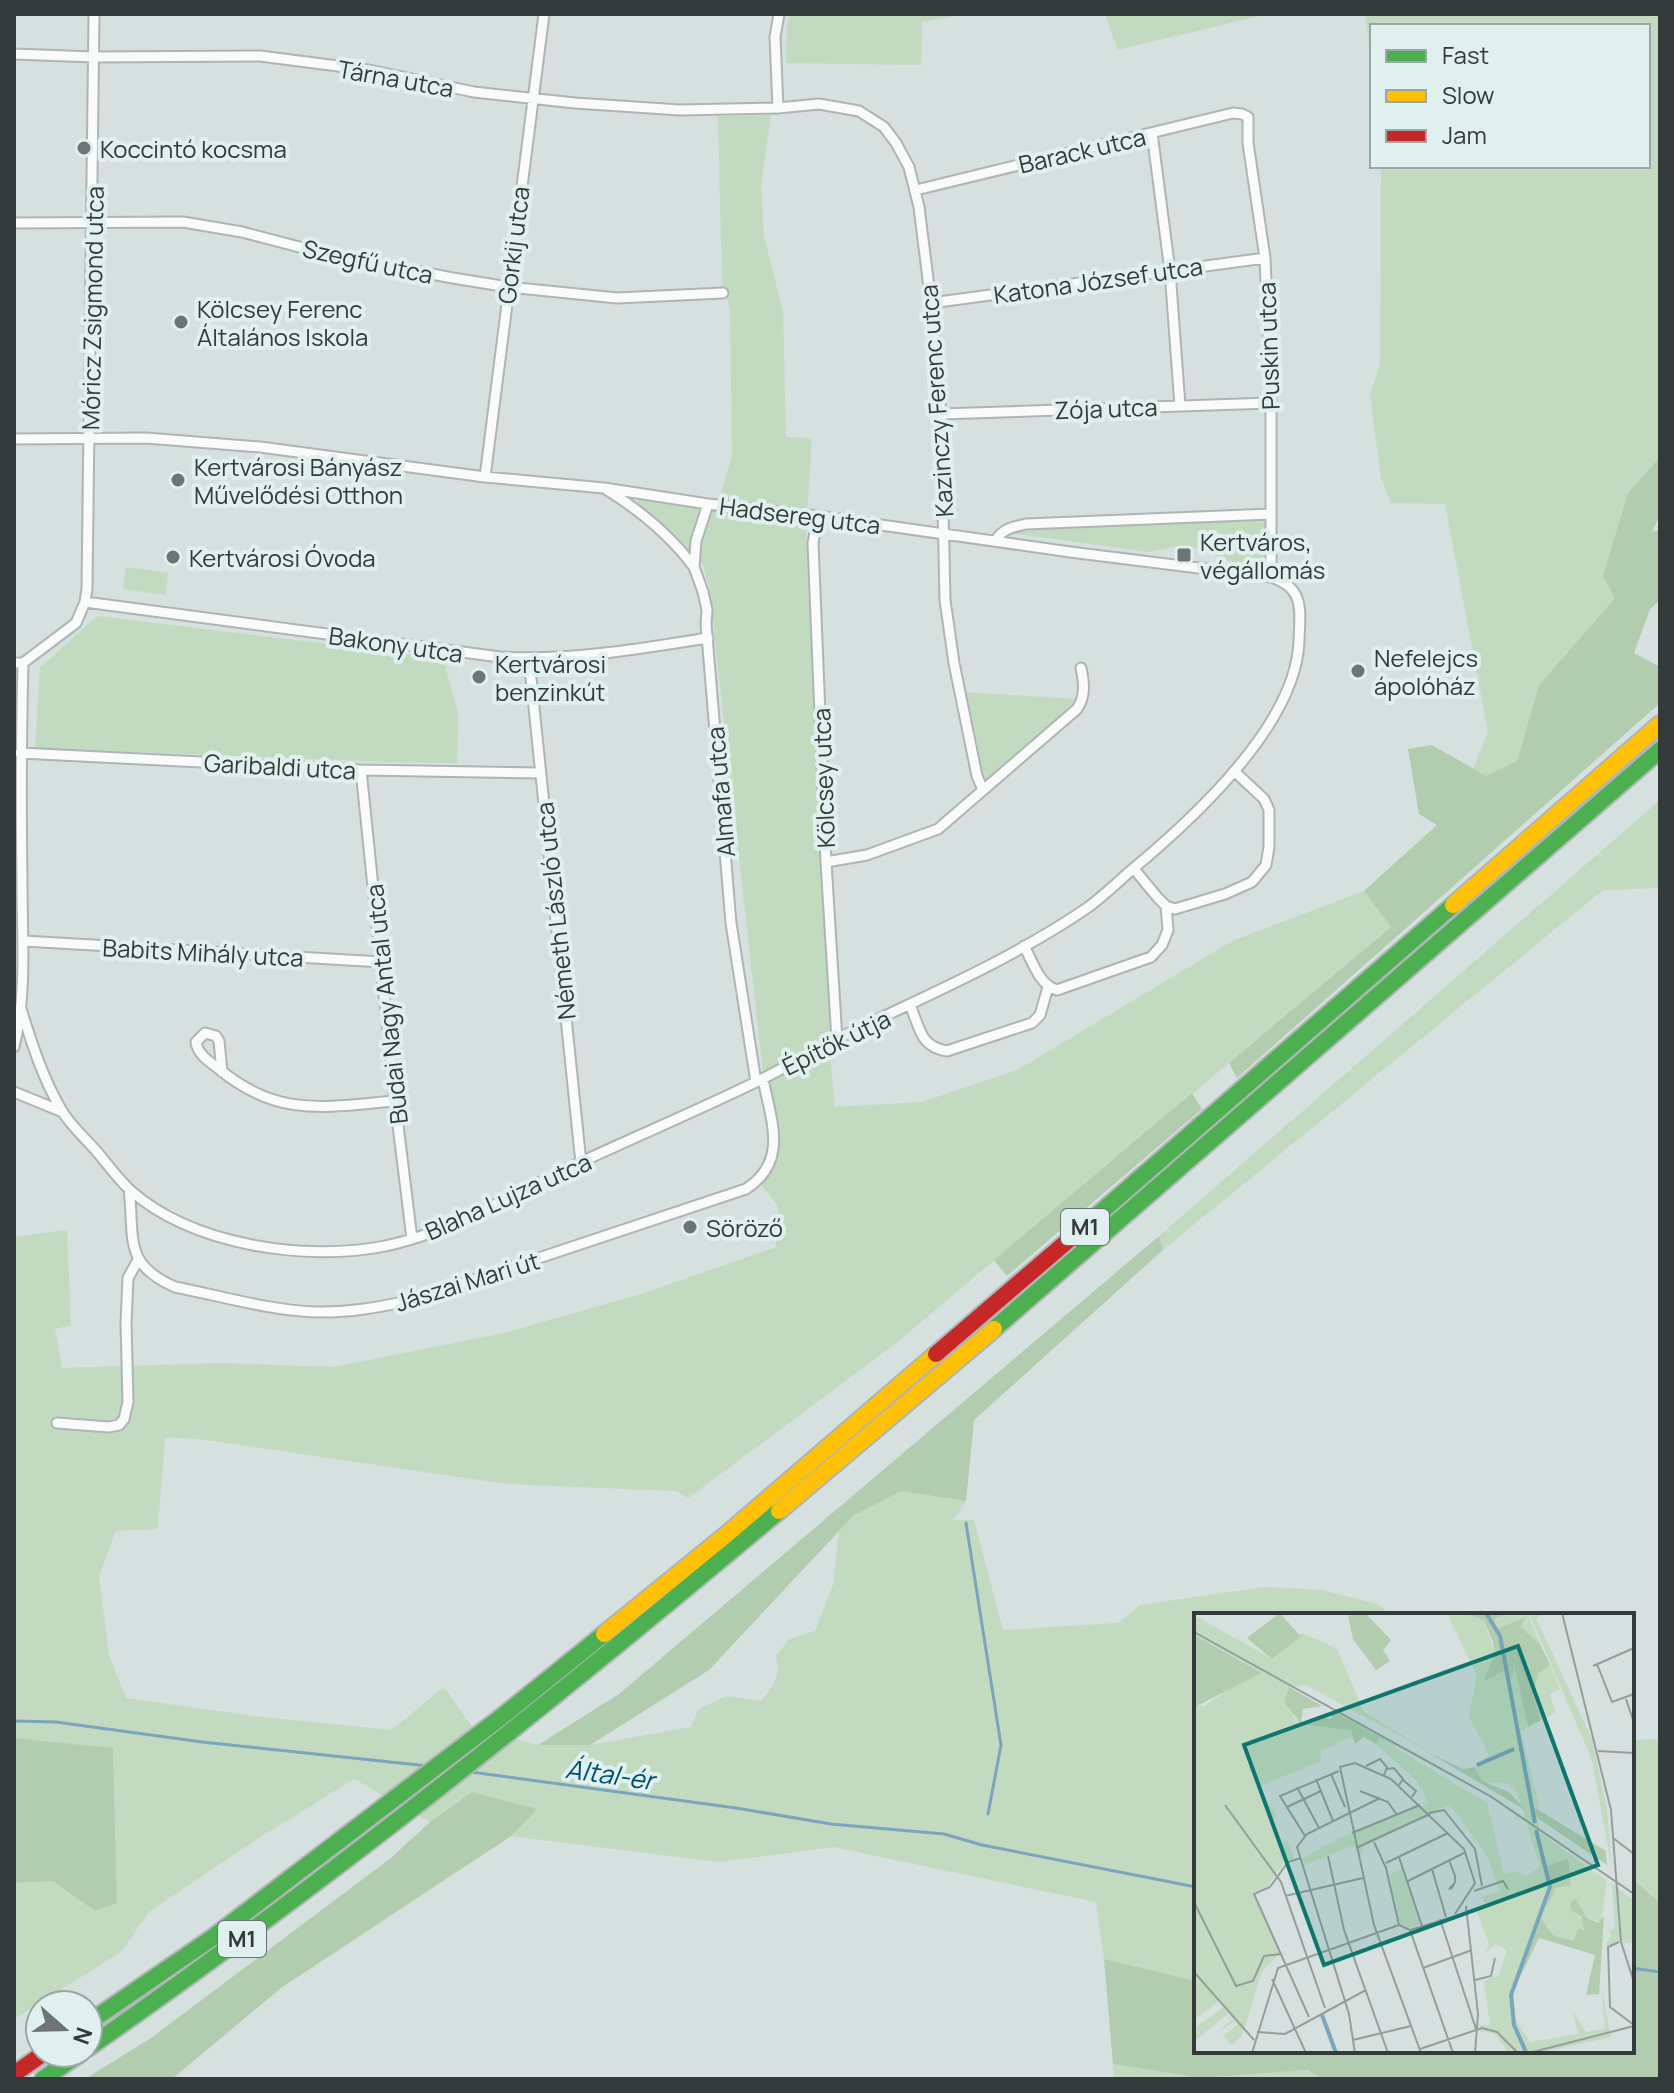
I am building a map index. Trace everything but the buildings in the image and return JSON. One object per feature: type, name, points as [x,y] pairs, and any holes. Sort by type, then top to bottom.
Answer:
[{"type":"highway","name":"M1","points":[[104,2012],[212,1938],[500,1718],[726,1535],[1660,724]]},
{"type":"highway","name":"M1","points":[[104,2037],[281,1910],[512,1733],[906,1405],[1660,750]]},
{"type":"street","name":"Móricz Zsigmond utca","points":[[85,602],[90,439],[94,14]]},
{"type":"street","name":"Gorkij utca","points":[[485,477],[544,14]]},
{"type":"street","points":[[778,108],[775,37],[779,14]]},
{"type":"street","name":"Tárna utca","points":[[14,54],[260,56],[369,70],[474,92],[532,98],[654,109],[778,108]]},
{"type":"street","name":"Kazinczy Ferenc utca","points":[[778,108],[819,104],[859,111],[884,127],[896,143],[909,167],[916,190],[941,414],[945,600],[954,663],[977,776],[983,790]]},
{"type":"street","name":"Barack utca","points":[[916,190],[1233,113],[1248,117]]},
{"type":"street","name":"Puskin utca","points":[[1248,117],[1248,143],[1265,258],[1271,403],[1271,577]]},
{"type":"street","points":[[1152,133],[1170,271],[1180,406]]},
{"type":"street","name":"Szegfű utca","points":[[14,223],[183,222],[242,232],[330,255],[508,287],[617,298],[723,293]]},
{"type":"street","name":"Katona József utca","points":[[931,303],[1265,258]]},
{"type":"street","name":"Zója utca","points":[[941,414],[1271,403]]},
{"type":"street","name":"Hadsereg utca","points":[[14,439],[146,438],[260,447],[818,516],[1271,577],[1285,582]]},
{"type":"street","name":"Hadsereg utca","points":[[604,488],[651,520],[694,567]]},
{"type":"street","name":"Almafa utca","points":[[708,504],[696,541],[694,567],[707,610],[731,923],[760,1080]]},
{"type":"street","points":[[996,540],[1007,529],[1026,524],[1271,514]]},
{"type":"street","name":"Kölcsey utca","points":[[818,516],[813,543],[826,862],[837,1040]]},
{"type":"street","name":"Építők útja","points":[[760,1080],[952,986],[1024,946],[1089,907],[1177,831],[1234,771],[1280,707],[1293,680],[1299,652],[1300,606],[1297,593],[1285,582]]},
{"type":"street","points":[[18,663],[76,623],[85,602]]},
{"type":"street","name":"Bakony utca","points":[[85,602],[529,659],[613,653],[708,638]]},
{"type":"street","name":"Németh László utca","points":[[529,659],[581,1163]]},
{"type":"street","name":"Blaha Lujza utca","points":[[14,1047],[21,1009],[24,941],[18,890],[18,663]]},
{"type":"street","points":[[826,862],[867,855],[938,829],[1077,709],[1084,685],[1081,668]]},
{"type":"street","name":"Garibaldi utca","points":[[20,753],[361,770],[540,773]]},
{"type":"street","name":"Budai Nagy Antal utca","points":[[361,770],[412,1239]]},
{"type":"street","points":[[1134,869],[1166,906],[1175,909],[1252,882],[1266,865],[1269,810],[1264,799],[1234,771]]},
{"type":"street","points":[[1024,946],[1048,987],[1057,990],[1151,957],[1162,945],[1168,930],[1166,906]]},
{"type":"street","name":"Babits Mihály utca","points":[[24,941],[382,962]]},
{"type":"street","name":"Építők útja","points":[[910,1005],[925,1041],[934,1049],[947,1051],[1032,1023],[1040,1015],[1048,987]]},
{"type":"street","name":"Blaha Lujza utca","points":[[21,1009],[43,1072],[63,1112],[129,1189],[153,1207],[220,1238],[301,1251],[327,1252],[385,1246],[462,1221],[760,1080]]},
{"type":"street","points":[[222,1072],[259,1096],[295,1106],[395,1101]]},
{"type":"street","name":"Jászai Mari út","points":[[138,1260],[150,1273],[175,1287],[278,1308],[347,1312],[413,1300],[746,1189],[766,1171],[774,1150],[760,1080]]},
{"type":"street","points":[[14,1092],[63,1112]]},
{"type":"street","points":[[57,1423],[109,1427],[119,1425],[124,1419],[128,1402],[128,1278],[138,1260],[132,1233],[129,1189]]},
{"type":"green space","points":[[790,14],[964,14],[922,22],[921,65],[786,63]]},
{"type":"green space","points":[[1105,14],[1267,14],[1118,50]]},
{"type":"green space","points":[[1365,14],[1660,14],[1660,457],[1628,493],[1615,598],[1539,685],[1517,761],[1486,776],[1473,769],[1488,732],[1445,504],[1391,503],[1381,478],[1370,395],[1380,364],[1381,168],[1650,168],[1650,24],[1370,24],[1370,50]]},
{"type":"green space","points":[[771,115],[761,185],[764,236],[783,312],[786,437],[812,438],[806,528],[831,1024],[828,1034],[835,1107],[922,1102],[1017,1070],[1232,941],[1364,891],[1391,927],[890,1348],[688,1498],[676,1491],[507,1484],[199,1439],[165,1437],[158,1529],[116,1531],[99,1576],[109,1655],[126,1698],[261,1717],[391,1730],[444,1687],[473,1728],[538,1745],[590,1745],[691,1727],[698,1710],[726,1696],[761,1701],[775,1680],[778,1670],[776,1656],[789,1639],[815,1631],[833,1585],[839,1531],[853,1516],[901,1491],[966,1501],[953,1520],[974,1520],[1003,1630],[1118,1623],[1140,1605],[1264,1587],[1322,1590],[1377,1604],[1389,1613],[1194,1613],[1194,1981],[1104,1959],[1096,1902],[834,1847],[719,1862],[511,1836],[536,1809],[472,1792],[430,1822],[354,1779],[149,1912],[121,1952],[62,1989],[24,1989],[24,2013],[14,2019],[14,1883],[53,1881],[95,1911],[117,1902],[113,1748],[14,1738],[14,1237],[67,1230],[71,1325],[55,1329],[62,1368],[220,1363],[334,1367],[504,1333],[644,1293],[776,1247],[778,1206],[761,1184],[769,1173],[778,1141],[763,1074],[709,586],[703,565],[637,502],[640,498],[716,509],[732,456],[730,309],[722,282],[718,116]]},
{"type":"green space","points":[[1660,457],[1660,515],[1652,532],[1660,530],[1660,600],[1650,609],[1634,653],[1660,667],[1660,703],[1237,1078],[1229,1063],[1391,927],[1364,891],[1437,825],[1419,814],[1408,749],[1432,745],[1486,776],[1517,761],[1539,685],[1615,598],[1603,576],[1628,493]]},
{"type":"green space","points":[[1264,520],[1268,553],[1252,565],[1234,563],[1198,548],[1179,546],[1149,552],[1003,532],[1027,528]]},
{"type":"green space","points":[[126,567],[168,573],[165,595],[123,589]]},
{"type":"green space","points":[[97,616],[443,658],[458,713],[457,763],[35,748],[40,668]]},
{"type":"green space","points":[[961,692],[1078,699],[1078,702],[984,783],[977,773]]},
{"type":"green space","points":[[1660,800],[1660,888],[1603,890],[1163,1250],[1159,1236]]},
{"type":"green space","points":[[1192,1093],[1202,1109],[1007,1276],[994,1260]]},
{"type":"green space","points":[[1159,1236],[1163,1250],[974,1420],[966,1501],[901,1491],[853,1516],[709,1670],[590,1745],[538,1745],[619,1694]]},
{"type":"green space","points":[[14,1738],[113,1748],[117,1903],[95,1911],[53,1881],[14,1883]]},
{"type":"green space","points":[[1660,1739],[1660,1903],[1634,1880],[1634,1740]]},
{"type":"green space","points":[[472,1792],[537,1809],[511,1836],[281,1988],[172,2079],[85,2079],[151,2038],[391,1858],[430,1822]]},
{"type":"green space","points":[[1634,1880],[1660,1903],[1660,2079],[1322,2079],[1308,2070],[1200,2078],[1113,2064],[1104,1959],[1194,1981],[1194,2053],[1634,2053]]},
{"type":"green space","points":[[1113,2064],[1200,2078],[1308,2070],[1322,2079],[1114,2079]]},
{"type":"waterway","points":[[966,1523],[1001,1745],[988,1814]]},
{"type":"waterway","name":"Által-ér","points":[[14,1721],[56,1722],[202,1742],[428,1766]]},
{"type":"waterway","name":"Által-ér","points":[[471,1772],[831,1824],[944,1834],[982,1845],[1194,1887]]},
{"type":"waterway","name":"Által-ér","points":[[1634,1968],[1660,1972]]},
{"type":"traffic: fast","points":[[994,1329],[1660,750]]},
{"type":"traffic: fast","points":[[1085,1226],[1453,905]]},
{"type":"traffic: fast","points":[[104,2037],[266,1920],[440,1787],[779,1511]]},
{"type":"traffic: fast","points":[[104,2012],[212,1938],[500,1718],[604,1634]]},
{"type":"traffic: fast","points":[[43,2079],[58,2069]]},
{"type":"traffic: slow","points":[[1453,905],[1660,724]]},
{"type":"traffic: slow","points":[[779,1511],[994,1329]]},
{"type":"traffic: slow","points":[[604,1634],[726,1535],[936,1354]]},
{"type":"traffic: jam","points":[[936,1354],[1085,1226]]},
{"type":"traffic: jam","points":[[14,2074],[24,2067]]},
{"type":"place","name":"Koccintó kocsma","points":[[84,148]]},
{"type":"place","name":"Kölcsey Ferenc Általános Iskola","points":[[181,322]]},
{"type":"place","name":"Kertvárosi Bányász Művelődési Otthon","points":[[178,480]]},
{"type":"place","name":"Kertváros, végállomás","points":[[1184,555]]},
{"type":"place","name":"Kertvárosi Óvoda","points":[[173,557]]},
{"type":"place","name":"Nefelejcs ápolóház","points":[[1358,671]]},
{"type":"place","name":"Kertvárosi benzinkút","points":[[479,677]]},
{"type":"place","name":"Söröző","points":[[690,1227]]}]
